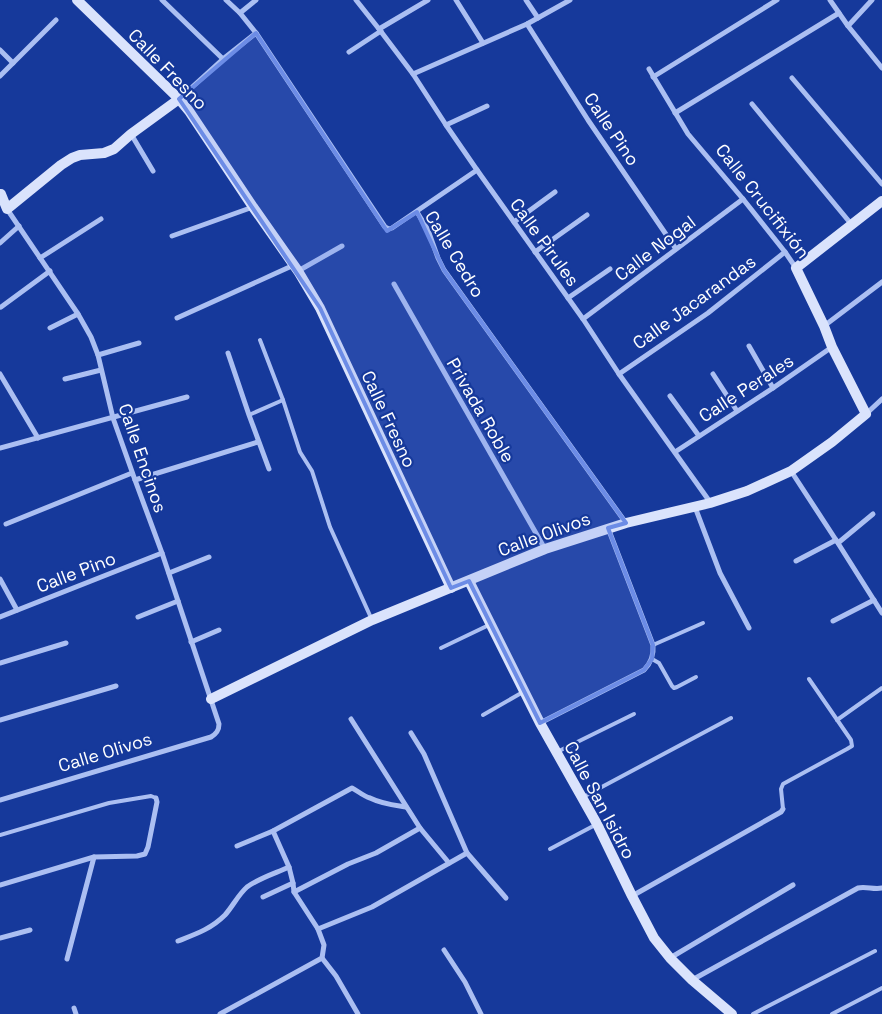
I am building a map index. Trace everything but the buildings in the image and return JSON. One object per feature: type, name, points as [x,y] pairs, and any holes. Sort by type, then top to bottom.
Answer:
[{"type":"street","name":"Calle Fresno","points":[[78,0],[189,111],[296,268],[320,308],[451,588]]},
{"type":"street","points":[[162,0],[223,59]]},
{"type":"street","name":"Calle Cedro","points":[[226,0],[240,13],[256,34],[385,227],[388,229],[392,228],[418,212],[428,230],[444,270],[626,523]]},
{"type":"street","points":[[240,13],[256,0]]},
{"type":"street","name":"Calle Pirules","points":[[356,0],[414,74],[477,170],[710,503]]},
{"type":"street","points":[[349,52],[428,0]]},
{"type":"street","points":[[456,0],[483,43]]},
{"type":"street","points":[[526,0],[538,18]]},
{"type":"street","points":[[414,74],[527,24],[570,0]]},
{"type":"street","points":[[653,77],[777,0]]},
{"type":"street","points":[[830,0],[882,68]]},
{"type":"street","points":[[848,26],[872,0]]},
{"type":"street","points":[[676,113],[839,14]]},
{"type":"street","points":[[0,76],[56,20]]},
{"type":"street","name":"Calle Pino","points":[[527,24],[588,120],[676,249]]},
{"type":"street","points":[[0,194],[7,208],[72,158],[80,155],[104,154],[114,149],[131,134],[179,99],[223,59],[256,34]]},
{"type":"street","points":[[0,50],[13,63]]},
{"type":"street","name":"Calle Crucifixión","points":[[649,69],[688,134],[743,199],[796,268],[832,347],[866,414]]},
{"type":"street","points":[[792,78],[882,184]]},
{"type":"street","points":[[752,104],[852,225]]},
{"type":"street","points":[[446,125],[487,106]]},
{"type":"street","points":[[131,134],[153,171]]},
{"type":"street","points":[[418,212],[477,170]]},
{"type":"street","points":[[514,222],[556,192]]},
{"type":"street","name":"Calle Nogal","points":[[583,319],[743,199]]},
{"type":"street","points":[[796,268],[882,201]]},
{"type":"street","points":[[172,236],[253,207]]},
{"type":"street","name":"Calle Encinos","points":[[7,208],[78,314],[98,355],[113,418],[169,573],[219,724],[218,732]]},
{"type":"street","points":[[535,252],[587,215]]},
{"type":"street","points":[[40,258],[100,219]]},
{"type":"street","points":[[0,243],[19,226]]},
{"type":"street","points":[[177,318],[296,268],[342,246]]},
{"type":"street","name":"Calle Jacarandas","points":[[619,374],[708,314],[785,252]]},
{"type":"street","points":[[568,298],[610,269]]},
{"type":"street","points":[[1,306],[50,271]]},
{"type":"street","points":[[824,326],[882,282]]},
{"type":"street","name":"Privada Roble","points":[[394,284],[545,549]]},
{"type":"street","points":[[50,328],[78,314]]},
{"type":"street","points":[[98,355],[139,343]]},
{"type":"street","points":[[749,346],[773,388]]},
{"type":"street","name":"Calle Perales","points":[[675,452],[832,347]]},
{"type":"street","points":[[228,354],[269,469]]},
{"type":"street","points":[[65,380],[101,370]]},
{"type":"street","points":[[0,374],[38,438]]},
{"type":"street","points":[[713,374],[737,411]]},
{"type":"street","points":[[670,396],[698,436]]},
{"type":"street","points":[[0,448],[187,397]]},
{"type":"street","name":"Calle Olivos","points":[[211,700],[372,620],[545,549],[608,528],[710,503],[747,490],[791,471],[832,442],[882,399]]},
{"type":"street","points":[[135,480],[258,442]]},
{"type":"street","points":[[791,471],[882,613]]},
{"type":"street","points":[[6,524],[132,473]]},
{"type":"street","points":[[695,506],[720,573],[749,628]]},
{"type":"street","points":[[796,561],[837,541],[873,514]]},
{"type":"street","points":[[540,723],[644,670],[652,659],[653,646],[608,528]]},
{"type":"street","name":"Calle Pino","points":[[0,617],[162,553]]},
{"type":"street","points":[[169,573],[209,557]]},
{"type":"street","points":[[0,580],[17,610]]},
{"type":"street","name":"Calle San Isidro","points":[[469,581],[540,723],[597,824],[654,938],[670,958],[692,980],[732,1014]]},
{"type":"street","points":[[833,621],[874,600]]},
{"type":"street","points":[[138,617],[178,601]]},
{"type":"street","points":[[191,642],[219,630]]},
{"type":"street","points":[[0,663],[66,642]]},
{"type":"street","points":[[0,720],[116,686]]},
{"type":"street","points":[[351,719],[420,828],[448,863]]},
{"type":"street","name":"Calle Olivos","points":[[0,800],[211,737],[218,732]]},
{"type":"street","points":[[411,733],[424,754],[467,853],[506,898]]},
{"type":"street","points":[[237,846],[273,831],[352,788],[367,797],[386,804],[406,807]]},
{"type":"street","points":[[0,885],[94,858],[144,854],[148,848],[156,798]]},
{"type":"street","points":[[632,896],[781,812],[783,809]]},
{"type":"street","points":[[294,892],[348,864],[376,853],[420,828]]},
{"type":"street","points":[[273,831],[289,866],[294,883],[294,892],[318,929],[324,945],[322,958],[336,976],[358,1014]]},
{"type":"street","points":[[318,929],[372,907],[467,853]]},
{"type":"street","points":[[67,959],[94,858]]},
{"type":"street","points":[[178,941],[205,931],[225,914],[247,888],[289,866]]},
{"type":"street","points":[[263,897],[294,883]]},
{"type":"street","points":[[670,958],[793,885]]},
{"type":"street","points":[[692,980],[858,888],[882,888]]},
{"type":"street","points":[[0,938],[30,930]]},
{"type":"street","points":[[444,950],[465,982],[481,1014]]},
{"type":"street","points":[[220,1014],[322,958]]},
{"type":"lane","points":[[260,340],[300,452],[312,471],[330,527],[372,620]]},
{"type":"lane","points":[[249,415],[283,400]]},
{"type":"lane","points":[[653,646],[703,623]]},
{"type":"lane","points":[[441,648],[491,624]]},
{"type":"lane","points":[[652,659],[659,663],[673,687],[677,687],[696,677]]},
{"type":"lane","points":[[783,809],[781,789],[783,784],[852,746],[851,740],[809,679]]},
{"type":"lane","points":[[838,720],[882,688]]},
{"type":"lane","points":[[483,715],[525,691]]},
{"type":"lane","points":[[557,752],[634,714]]},
{"type":"lane","points":[[582,797],[732,718]]},
{"type":"lane","points":[[0,835],[108,803],[151,796],[156,798]]},
{"type":"lane","points":[[550,849],[597,824]]},
{"type":"lane","points":[[753,1014],[875,951]]},
{"type":"lane","points":[[832,1014],[882,988]]},
{"type":"highlighted area","points":[[256,33],[387,231],[417,212],[444,270],[626,523],[608,528],[653,645],[652,659],[644,670],[540,723],[469,581],[451,588],[320,308],[179,99]]}]
